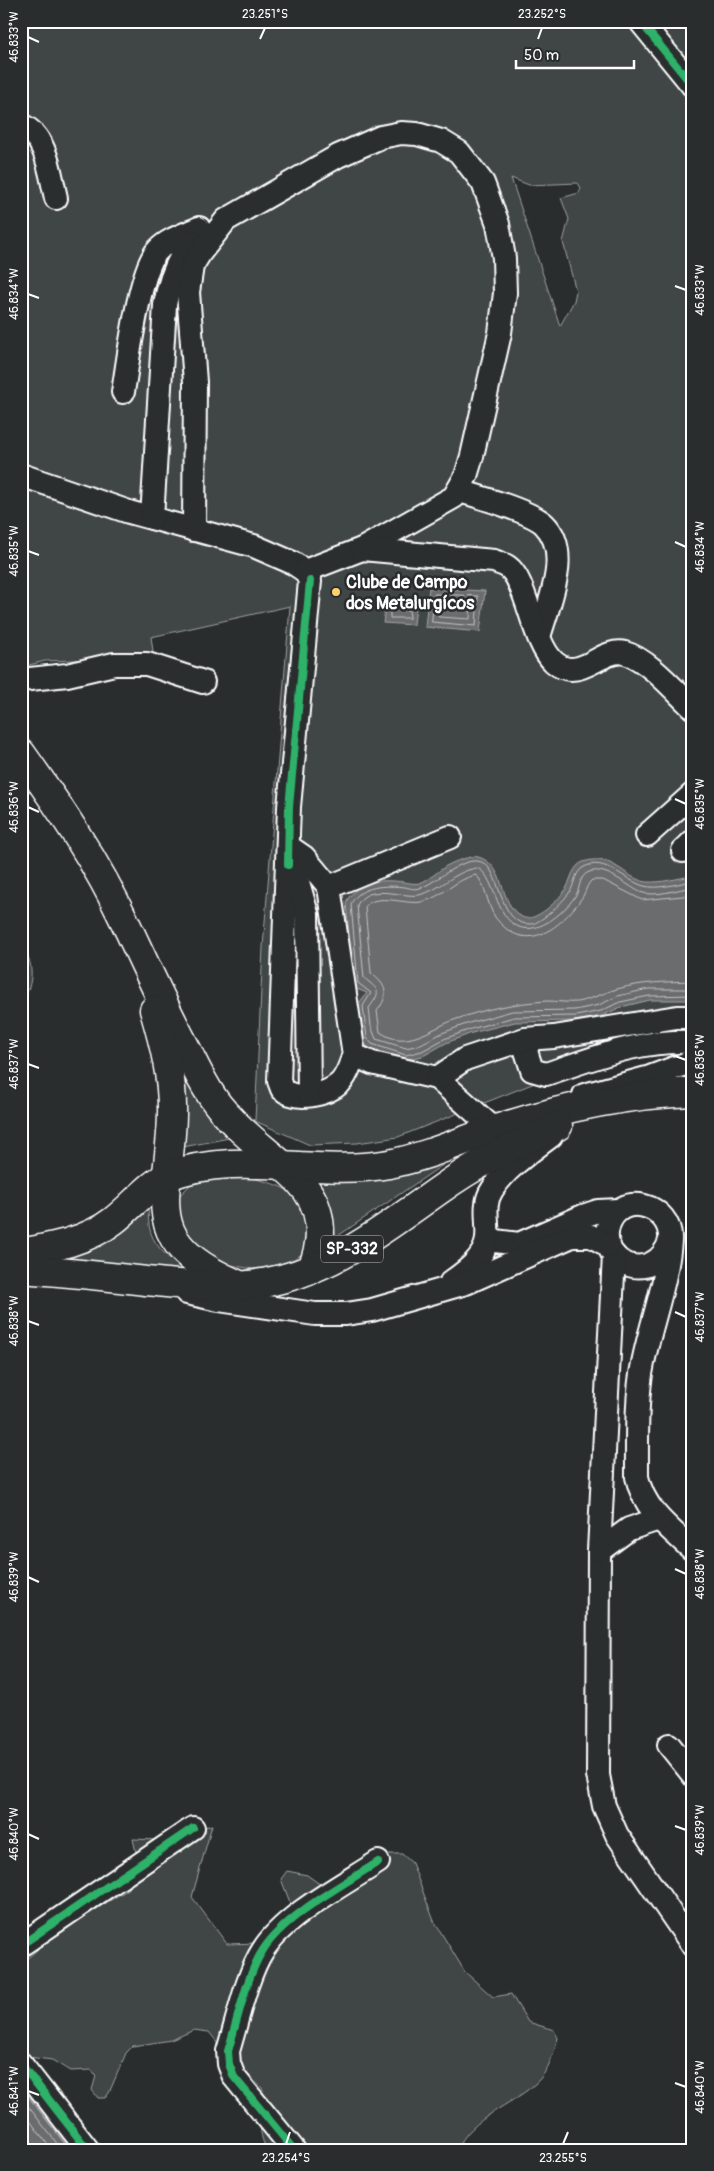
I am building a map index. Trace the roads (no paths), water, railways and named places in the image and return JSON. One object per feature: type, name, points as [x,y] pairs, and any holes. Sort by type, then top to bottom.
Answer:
[{"type":"main road","points":[[21,753],[73,826],[102,876],[140,958],[200,1077],[218,1105],[237,1127],[300,1182],[316,1207],[321,1235],[319,1250],[312,1268]]},
{"type":"main road","points":[[140,958],[171,1082],[172,1115],[166,1177],[165,1212],[173,1238],[198,1262],[215,1274],[240,1286]]},
{"type":"main road","name":"SP-332","points":[[21,1253],[66,1243],[96,1232],[112,1222],[166,1177],[218,1165],[344,1168],[391,1164],[434,1152],[495,1130],[603,1101],[693,1092]]},
{"type":"main road","name":"SP-332","points":[[21,1269],[205,1286],[240,1286],[283,1279],[312,1268],[361,1244],[453,1181],[529,1139],[568,1121],[650,1096]]},
{"type":"street","points":[[640,21],[693,86]]},
{"type":"street","points":[[21,125],[35,132],[41,144],[56,198]]},
{"type":"street","points":[[122,392],[140,295],[152,260],[158,250],[169,242],[200,228],[226,220],[338,156],[381,137],[401,133],[417,134],[441,141],[459,152],[468,161],[483,183],[496,216],[504,258],[505,293],[500,333],[472,456],[459,490],[454,497],[362,549],[308,576]]},
{"type":"street","points":[[194,530],[196,408],[188,281],[192,266],[226,220]]},
{"type":"street","points":[[152,518],[168,286],[174,268],[200,228]]},
{"type":"street","points":[[21,475],[64,491],[152,518],[254,546],[293,563],[308,576]]},
{"type":"street","points":[[459,490],[506,505],[544,523],[553,538],[558,552],[556,573],[539,637]]},
{"type":"street","points":[[362,549],[494,561],[508,566],[518,578],[539,637],[555,663],[572,669],[580,669],[615,652],[631,655],[664,680],[693,708]]},
{"type":"street","points":[[288,856],[304,857],[329,887],[354,1055],[347,1073],[332,1088],[309,1095],[296,1096],[287,1093],[279,1081],[289,807],[308,576]]},
{"type":"street","points":[[21,680],[67,675],[114,664],[146,664],[203,682]]},
{"type":"street","points":[[647,835],[693,794]]},
{"type":"street","points":[[329,887],[450,837]]},
{"type":"street","points":[[288,856],[308,914],[309,1095]]},
{"type":"street","points":[[437,1078],[465,1059],[530,1038],[554,1037],[677,1017],[693,1017]]},
{"type":"street","points":[[530,1038],[526,1051],[527,1060],[532,1070],[538,1074],[546,1074],[635,1045],[663,1041],[693,1042]]},
{"type":"street","points":[[354,1055],[372,1063],[437,1078],[495,1130]]},
{"type":"street","points":[[539,1118],[568,1100],[650,1077],[693,1061]]},
{"type":"street","points":[[438,1292],[472,1266],[487,1240],[486,1216],[491,1191],[500,1180],[568,1121]]},
{"type":"street","points":[[487,1240],[519,1244],[583,1216],[619,1210],[637,1204],[655,1209],[667,1222],[670,1241],[642,1364],[636,1477],[640,1492],[659,1519],[693,1550]]},
{"type":"street","points":[[619,1210],[608,1226],[611,1250],[599,1551],[598,1775],[604,1806],[617,1835],[693,1946]]},
{"type":"street","points":[[136,1280],[219,1300],[315,1314],[346,1314],[372,1310],[438,1292],[490,1274],[572,1236],[591,1236],[629,1265],[647,1266],[658,1261],[666,1252],[670,1241]]},
{"type":"street","points":[[599,1551],[629,1530],[659,1519]]},
{"type":"street","points":[[669,1745],[693,1775]]},
{"type":"street","points":[[21,1945],[193,1828]]},
{"type":"street","points":[[294,2150],[234,2078],[229,2064],[228,2051],[253,1972],[262,1951],[278,1931],[378,1862]]},
{"type":"street","points":[[672,1916],[693,1932]]},
{"type":"street","points":[[21,2064],[88,2150]]},
{"type":"water","points":[[429,588],[485,591],[480,632],[425,627]]},
{"type":"water","points":[[386,602],[416,606],[414,625],[383,623]]},
{"type":"water","points":[[475,856],[486,860],[493,867],[508,902],[522,917],[527,918],[534,917],[554,903],[567,887],[575,869],[583,862],[602,860],[639,880],[647,882],[693,876],[693,1000],[650,1000],[621,1007],[602,1016],[576,1021],[515,1022],[472,1033],[446,1043],[423,1056],[405,1060],[370,1049],[362,1041],[358,1004],[367,993],[354,988],[346,902],[357,889],[364,885],[379,881],[420,883],[449,864]]},
{"type":"water","points":[[21,2078],[76,2150],[21,2150]]},
{"type":"place","name":"Clube de Campo dos Metalurgícos","points":[[336,592]]}]
